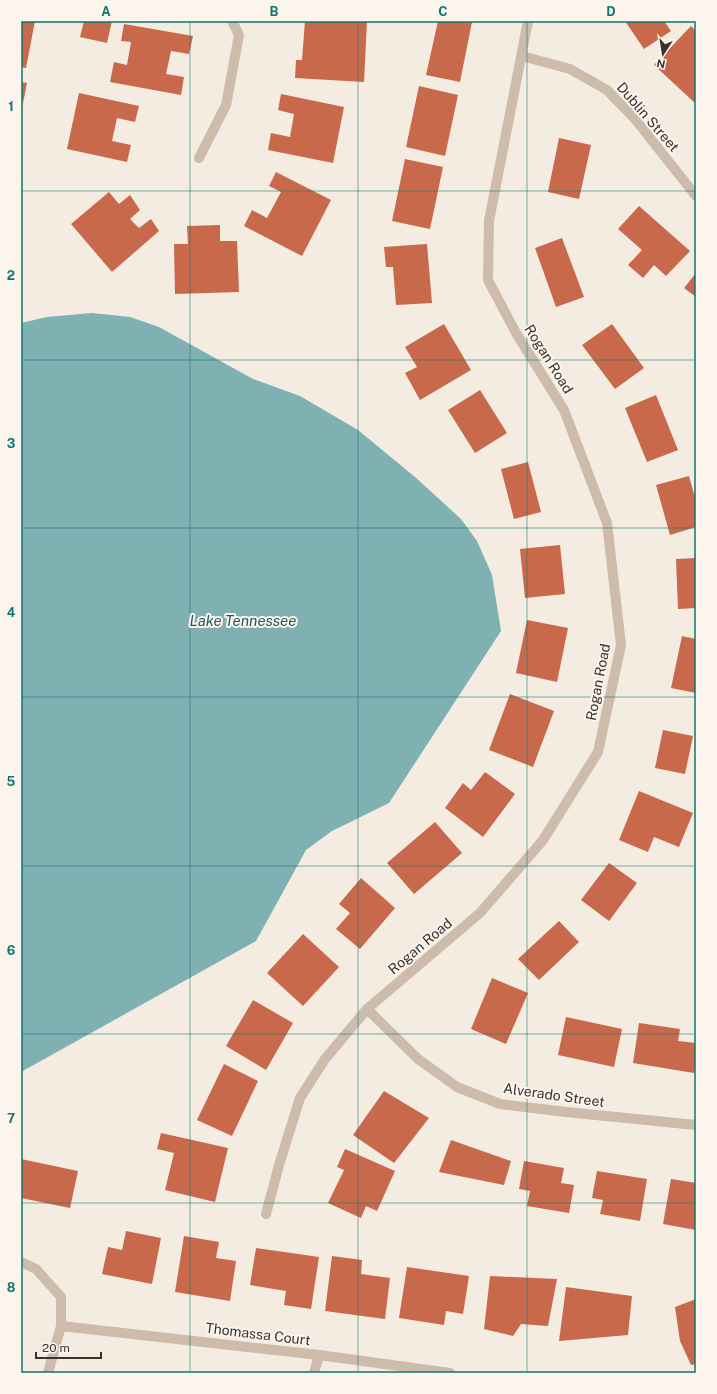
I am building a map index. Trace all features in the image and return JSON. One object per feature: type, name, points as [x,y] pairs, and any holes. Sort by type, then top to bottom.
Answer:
[{"type":"street","points":[[199,158],[226,105],[239,34],[232,21]]},
{"type":"street","name":"Rogan Road","points":[[266,1214],[279,1165],[300,1098],[325,1059],[367,1009],[480,913],[543,840],[598,752],[621,645],[608,523],[564,410],[516,333],[488,280],[489,222],[528,21]]},
{"type":"street","name":"Dublin Street","points":[[522,56],[570,69],[607,90],[635,119],[696,196]]},
{"type":"street","name":"Alverado Street","points":[[367,1009],[418,1059],[444,1078],[457,1087],[500,1104],[696,1125]]},
{"type":"street","points":[[21,1262],[36,1269],[61,1297],[61,1326],[48,1373]]},
{"type":"street","name":"Thomassa Court","points":[[61,1326],[318,1355],[450,1373]]},
{"type":"street","points":[[314,1373],[318,1355]]},
{"type":"water","name":"Lake Tennessee","points":[[92,313],[130,317],[159,327],[253,379],[300,396],[358,430],[415,477],[461,519],[477,541],[492,575],[501,631],[389,803],[332,831],[306,850],[256,941],[21,1072],[21,323],[47,317]]},
{"type":"building","points":[[21,21],[35,21],[26,68],[21,67]]},
{"type":"building","points":[[84,21],[112,21],[107,43],[80,37]]},
{"type":"building","points":[[305,21],[367,21],[364,82],[295,78],[296,60],[302,60]]},
{"type":"building","points":[[438,21],[472,22],[460,82],[426,75]]},
{"type":"building","points":[[625,21],[664,21],[671,31],[644,49]]},
{"type":"building","points":[[124,24],[193,36],[189,54],[171,51],[166,74],[184,77],[181,95],[110,82],[114,62],[127,65],[131,42],[121,41]]},
{"type":"building","points":[[691,26],[696,31],[696,104],[654,65]]},
{"type":"building","points":[[21,82],[27,83],[22,108],[21,108]]},
{"type":"building","points":[[419,86],[458,95],[445,156],[406,147]]},
{"type":"building","points":[[79,93],[139,106],[135,122],[117,118],[112,141],[131,145],[127,162],[67,149]]},
{"type":"building","points":[[281,94],[344,107],[333,163],[268,150],[271,133],[290,137],[294,114],[278,110]]},
{"type":"building","points":[[559,138],[591,145],[579,199],[548,192]]},
{"type":"building","points":[[405,159],[443,167],[430,229],[392,221]]},
{"type":"building","points":[[276,172],[331,200],[302,256],[244,226],[252,210],[267,218],[281,192],[269,186]]},
{"type":"building","points":[[109,192],[119,204],[130,195],[140,210],[130,219],[139,228],[151,219],[159,231],[112,272],[71,224]]},
{"type":"building","points":[[639,206],[690,251],[666,276],[654,265],[643,278],[628,265],[642,250],[618,229]]},
{"type":"building","points":[[220,225],[220,241],[237,241],[239,292],[175,294],[174,244],[188,244],[187,226]]},
{"type":"building","points":[[562,238],[584,297],[556,307],[535,248]]},
{"type":"building","points":[[427,244],[432,303],[396,305],[393,267],[386,267],[384,247]]},
{"type":"building","points":[[696,273],[696,297],[684,288]]},
{"type":"building","points":[[444,324],[471,370],[420,400],[405,373],[417,367],[405,347]]},
{"type":"building","points":[[612,324],[644,368],[615,389],[582,345]]},
{"type":"building","points":[[480,390],[507,433],[475,453],[448,410]]},
{"type":"building","points":[[656,395],[678,450],[647,462],[625,408]]},
{"type":"building","points":[[528,462],[541,512],[514,519],[501,469]]},
{"type":"building","points":[[689,476],[694,494],[696,493],[696,527],[670,535],[656,485]]},
{"type":"building","points":[[560,545],[565,594],[525,598],[520,549]]},
{"type":"building","points":[[696,558],[696,608],[678,609],[676,559]]},
{"type":"building","points":[[527,620],[568,628],[557,682],[516,673]]},
{"type":"building","points":[[682,636],[696,639],[696,693],[671,688]]},
{"type":"building","points":[[510,694],[554,711],[533,767],[489,750]]},
{"type":"building","points":[[663,730],[693,736],[685,774],[655,768]]},
{"type":"building","points":[[485,772],[515,794],[483,837],[445,808],[463,783],[471,790]]},
{"type":"building","points":[[639,791],[693,813],[679,847],[654,837],[648,852],[619,840]]},
{"type":"building","points":[[435,822],[462,853],[414,894],[387,863]]},
{"type":"building","points":[[609,863],[637,883],[609,921],[581,900]]},
{"type":"building","points":[[361,878],[395,908],[360,949],[336,929],[350,913],[339,904]]},
{"type":"building","points":[[559,921],[579,942],[539,980],[518,959]]},
{"type":"building","points":[[303,934],[339,967],[303,1006],[267,973]]},
{"type":"building","points":[[492,978],[528,993],[506,1044],[471,1029]]},
{"type":"building","points":[[253,1000],[293,1023],[266,1070],[226,1046]]},
{"type":"building","points":[[566,1017],[622,1029],[614,1067],[558,1055]]},
{"type":"building","points":[[639,1023],[680,1029],[678,1041],[696,1043],[694,1073],[633,1063]]},
{"type":"building","points":[[224,1064],[258,1081],[232,1136],[197,1120]]},
{"type":"building","points":[[384,1091],[429,1118],[394,1163],[353,1135]]},
{"type":"building","points":[[161,1133],[228,1148],[215,1202],[165,1190],[174,1153],[157,1149]]},
{"type":"building","points":[[451,1140],[511,1161],[504,1185],[439,1172]]},
{"type":"building","points":[[345,1149],[395,1171],[377,1211],[366,1206],[361,1218],[328,1203],[344,1170],[337,1167]]},
{"type":"building","points":[[21,1159],[78,1171],[70,1208],[21,1198]]},
{"type":"building","points":[[524,1161],[564,1168],[561,1183],[574,1185],[569,1213],[527,1206],[530,1191],[519,1189]]},
{"type":"building","points":[[597,1171],[647,1179],[640,1221],[600,1214],[603,1200],[592,1198]]},
{"type":"building","points":[[671,1179],[696,1183],[696,1230],[663,1224]]},
{"type":"building","points":[[126,1231],[161,1238],[152,1284],[102,1274],[108,1247],[122,1250]]},
{"type":"building","points":[[184,1236],[219,1242],[216,1258],[236,1261],[230,1301],[175,1292]]},
{"type":"building","points":[[256,1248],[319,1257],[311,1309],[284,1305],[286,1291],[250,1285]]},
{"type":"building","points":[[332,1256],[362,1260],[361,1274],[390,1278],[385,1319],[325,1311]]},
{"type":"building","points":[[407,1267],[469,1276],[463,1314],[446,1311],[444,1325],[399,1318]]},
{"type":"building","points":[[490,1276],[557,1279],[548,1326],[521,1324],[513,1336],[484,1329]]},
{"type":"building","points":[[566,1287],[632,1296],[628,1335],[559,1341]]},
{"type":"building","points":[[696,1299],[696,1364],[691,1365],[680,1341],[675,1307]]}]
